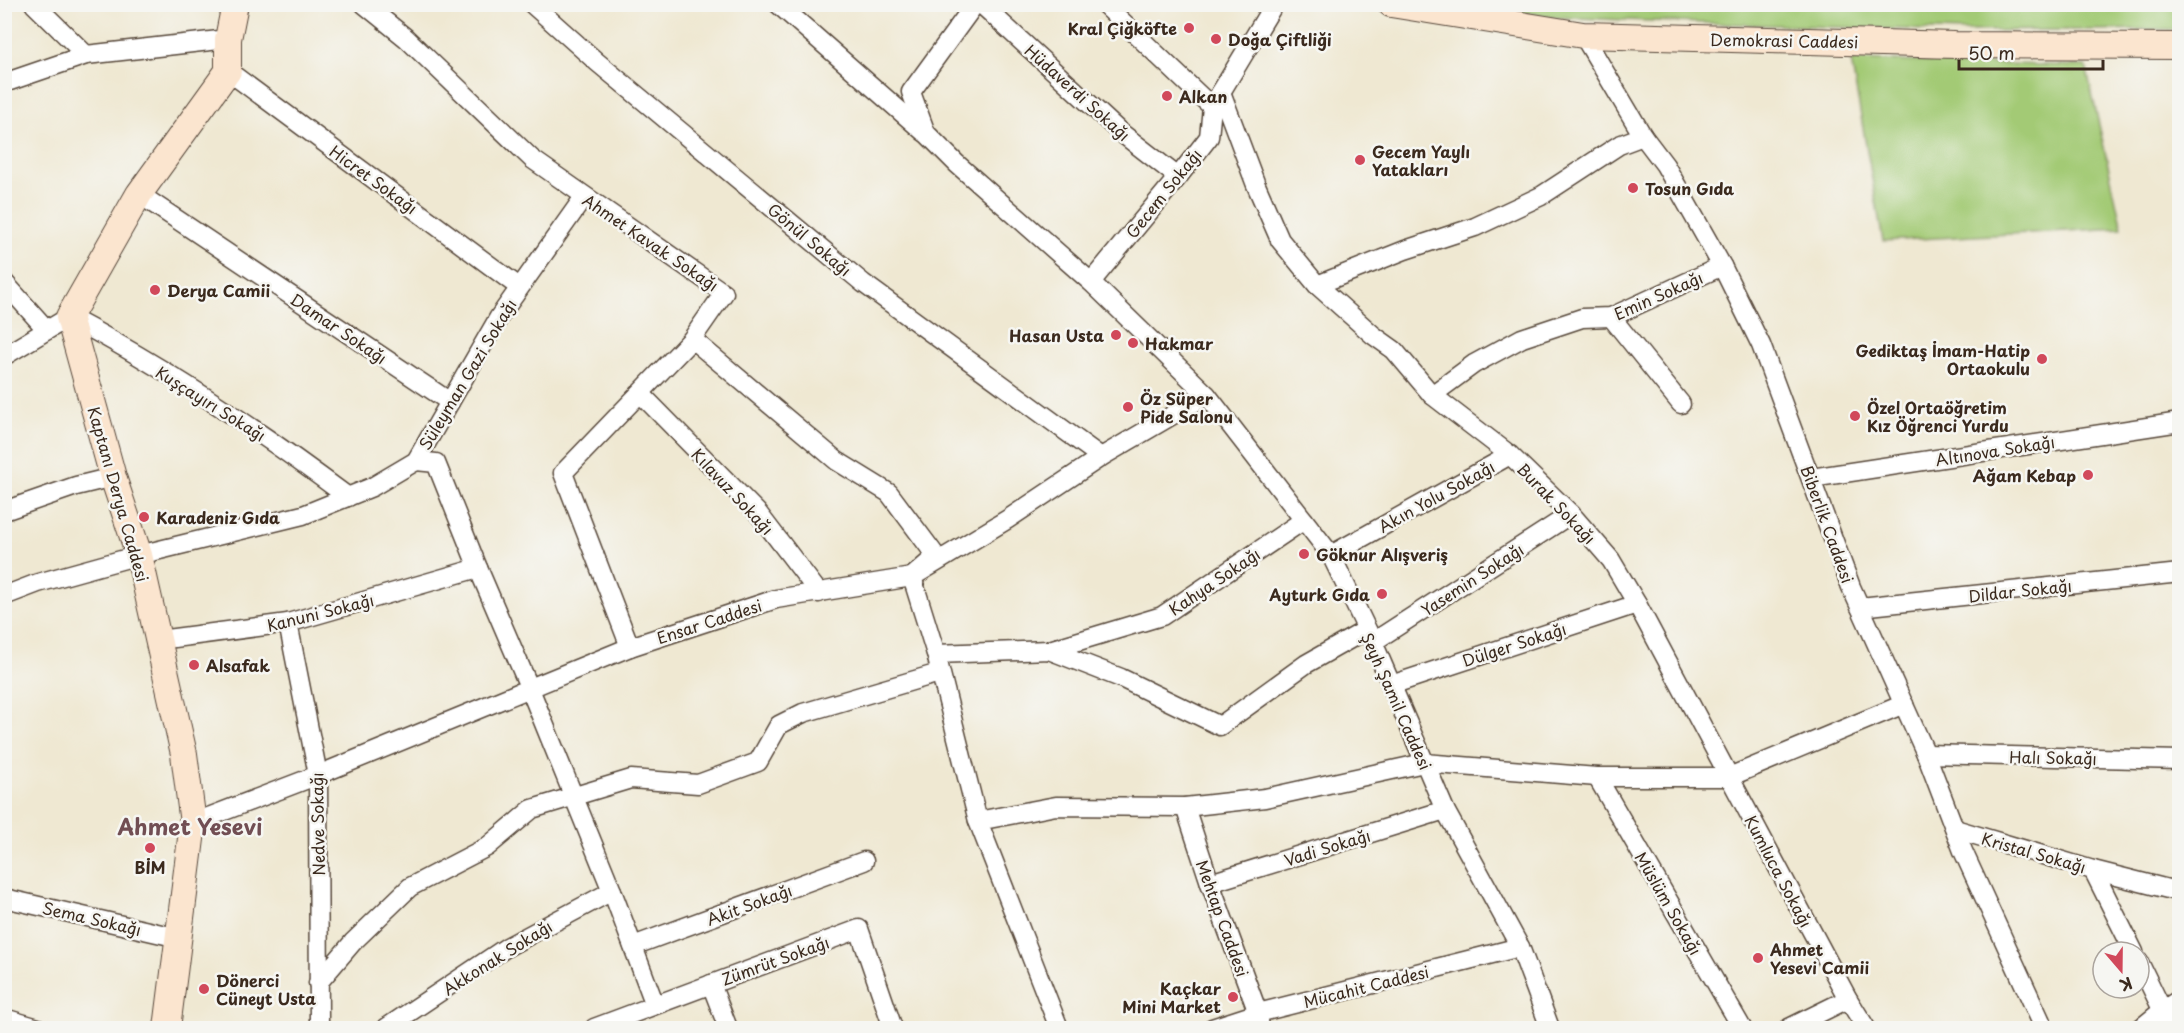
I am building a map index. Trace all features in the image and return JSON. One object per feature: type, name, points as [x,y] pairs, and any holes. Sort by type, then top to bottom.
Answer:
[{"type":"street","points":[[34,4],[86,55]]},
{"type":"street","points":[[4,356],[58,324],[139,194],[228,71],[228,39],[236,4]]},
{"type":"street","name":"Ahmet Kavak Sokağı","points":[[364,4],[406,38],[532,159],[724,292],[692,339],[563,472],[630,647]]},
{"type":"street","name":"Gönül Sokağı","points":[[532,4],[597,62],[863,283],[1101,457]]},
{"type":"street","points":[[778,4],[926,133]]},
{"type":"street","points":[[926,133],[911,92],[975,4]]},
{"type":"street","name":"Hüdaverdi Sokağı","points":[[981,4],[1119,131],[1178,177]]},
{"type":"street","name":"Gecem Sokağı","points":[[1091,282],[1209,137],[1217,100],[1274,4]]},
{"type":"street","name":"Demokrasi Caddesi","points":[[1391,4],[1583,35],[1955,45],[2180,46]]},
{"type":"street","points":[[1106,5],[1217,100]]},
{"type":"street","name":"Biberlik Caddesi","points":[[1583,35],[1643,136],[1665,165],[1722,266],[1761,345],[1860,607],[2044,1029]]},
{"type":"street","points":[[4,83],[86,55],[228,39]]},
{"type":"street","name":"Hicret Sokağı","points":[[228,71],[519,287]]},
{"type":"street","name":"Burak Sokağı","points":[[1217,100],[1280,240],[1317,285],[1373,335],[1394,350],[1432,395],[1510,455],[1571,514],[1611,560],[1637,604],[1728,777]]},
{"type":"street","name":"Şeyh Şamil Caddesi","points":[[926,133],[957,164],[1091,282],[1207,396],[1331,555],[1370,636],[1445,810],[1520,948],[1550,1029]]},
{"type":"street","points":[[1317,285],[1367,264],[1484,223],[1541,196],[1619,145],[1643,136]]},
{"type":"street","name":"Damar Sokağı","points":[[139,194],[450,402]]},
{"type":"street","name":"Süleyman Gazi Sokağı","points":[[4,596],[38,583],[139,555],[303,515],[372,487],[416,461],[499,317],[584,197]]},
{"type":"street","name":"Emin Sokağı","points":[[1432,395],[1474,364],[1522,338],[1581,318],[1611,317],[1722,266]]},
{"type":"street","points":[[4,282],[58,324]]},
{"type":"street","points":[[1611,317],[1681,404]]},
{"type":"street","name":"Kaptanı Derya Caddesi","points":[[58,324],[139,555],[184,754],[193,823],[167,1029]]},
{"type":"street","name":"Kuşçayırı Sokağı","points":[[58,324],[107,337],[288,452],[348,497]]},
{"type":"street","points":[[692,339],[837,461],[889,493],[936,556],[912,577],[936,654],[978,821],[1059,1029]]},
{"type":"street","name":"Kılavuz Sokağı","points":[[641,394],[758,513],[819,594]]},
{"type":"street","name":"Ensar Caddesi","points":[[193,823],[318,775],[630,647],[776,599],[819,594],[912,577],[1008,519],[1101,457],[1207,396]]},
{"type":"street","name":"Altınova Sokağı","points":[[1811,478],[2180,422]]},
{"type":"street","name":"Akın Yolu Sokağı","points":[[1331,555],[1510,455]]},
{"type":"street","points":[[416,461],[436,463],[612,891],[654,1005]]},
{"type":"street","points":[[4,511],[76,486],[113,477]]},
{"type":"street","name":"Yasemin Sokağı","points":[[1049,650],[1121,678],[1220,726],[1306,664],[1370,636],[1571,514]]},
{"type":"street","name":"Kahya Sokağı","points":[[1049,650],[1162,616],[1304,520]]},
{"type":"street","name":"Kanuni Sokağı","points":[[159,640],[288,623],[478,568]]},
{"type":"street","name":"Dildar Sokağı","points":[[1860,607],[2180,573]]},
{"type":"street","name":"Dülger Sokağı","points":[[1391,685],[1637,604]]},
{"type":"street","name":"Nedve Sokağı","points":[[288,623],[318,775],[319,1029]]},
{"type":"street","points":[[936,654],[1049,650]]},
{"type":"street","points":[[318,983],[353,942],[410,887],[487,847],[532,809],[631,779],[698,784],[758,762],[779,725],[803,713],[939,673]]},
{"type":"street","points":[[978,821],[1056,807],[1185,807],[1265,798],[1424,763],[1597,777],[1728,777],[1904,704]]},
{"type":"street","name":"Halı Sokağı","points":[[1926,754],[2180,760]]},
{"type":"street","name":"Müslüm Sokağı","points":[[1597,777],[1742,1029]]},
{"type":"street","name":"Kumluca Sokağı","points":[[1728,777],[1866,1029]]},
{"type":"street","name":"Mehtap Caddesi","points":[[1185,807],[1209,883],[1259,1021]]},
{"type":"street","name":"Vadi Sokağı","points":[[1209,883],[1445,810]]},
{"type":"street","name":"Kristal Sokağı","points":[[1955,829],[2093,870],[2128,940]]},
{"type":"street","name":"Akit Sokağı","points":[[633,946],[864,861]]},
{"type":"street","points":[[2093,870],[2180,892]]},
{"type":"street","name":"Akkonak Sokağı","points":[[386,1029],[507,947],[612,891]]},
{"type":"street","name":"Sema Sokağı","points":[[4,898],[179,938]]},
{"type":"street","name":"Zümrüt Sokağı","points":[[594,1029],[859,929],[893,1029]]},
{"type":"street","name":"Mücahit Caddesi","points":[[1212,1029],[1259,1021],[1520,948]]},
{"type":"street","points":[[711,984],[728,1029]]},
{"type":"street","points":[[2151,986],[2171,1029]]},
{"type":"street","points":[[1789,1029],[1848,999]]},
{"type":"street","points":[[2141,1029],[2180,999]]},
{"type":"street","points":[[5,1018],[38,1029]]},
{"type":"green space","points":[[2179,4],[2180,29],[1964,31],[1551,17],[1472,5]]},
{"type":"green space","points":[[1851,60],[2086,66],[2122,228],[1883,241]]},
{"type":"place","name":"Kral Çiğköfte","points":[[1189,28]]},
{"type":"place","name":"Doğa Çiftliği","points":[[1216,39]]},
{"type":"place","name":"Alkan","points":[[1167,96]]},
{"type":"place","name":"Gecem Yaylı Yatakları","points":[[1360,160]]},
{"type":"place","name":"Tosun Gıda","points":[[1633,188]]},
{"type":"place","name":"Derya Camii","points":[[155,290]]},
{"type":"place","name":"Hasan Usta","points":[[1116,335]]},
{"type":"place","name":"Hakmar","points":[[1133,343]]},
{"type":"place","name":"Gediktaş İmam-Hatip Ortaokulu","points":[[2042,359]]},
{"type":"place","name":"Öz Süper Pide Salonu","points":[[1128,407]]},
{"type":"place","name":"Özel Ortaöğretim Kız Öğrenci Yurdu","points":[[1855,416]]},
{"type":"place","name":"Ağam Kebap","points":[[2088,475]]},
{"type":"place","name":"Karadeniz Gıda","points":[[144,517]]},
{"type":"place","name":"Göknur Alışveriş","points":[[1304,554]]},
{"type":"place","name":"Ayturk Gıda","points":[[1382,594]]},
{"type":"place","name":"Alsafak","points":[[194,665]]},
{"type":"place","name":"BİM","points":[[150,848]]},
{"type":"place","name":"Ahmet Yesevi Camii","points":[[1758,958]]},
{"type":"place","name":"Dönerci Cüneyt Usta","points":[[204,989]]},
{"type":"place","name":"Kaçkar Mini Market","points":[[1233,997]]},
{"type":"district","name":"Ahmet Yesevi","points":[[190,825]]}]
